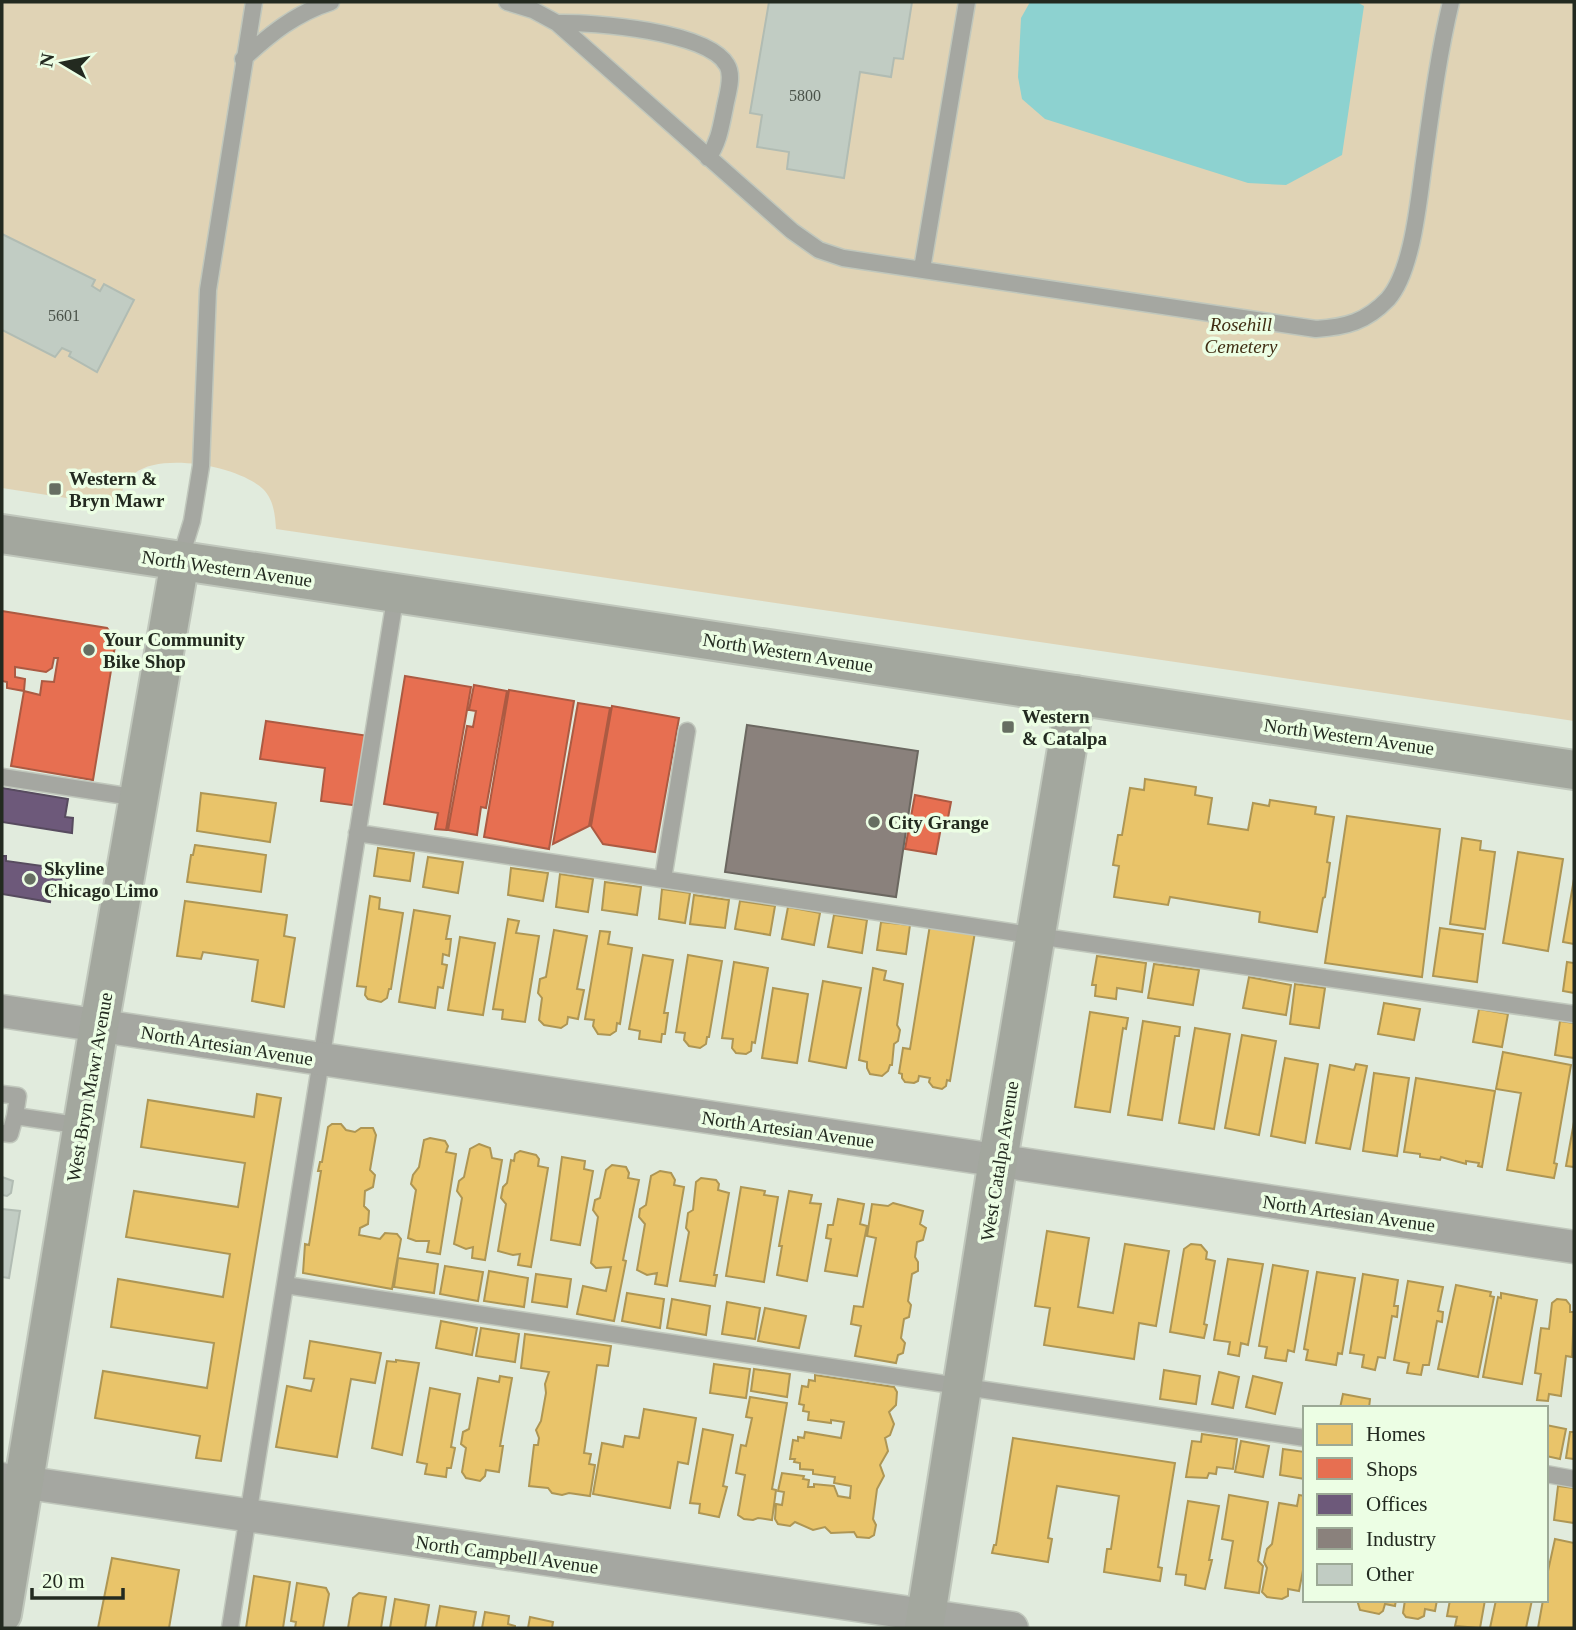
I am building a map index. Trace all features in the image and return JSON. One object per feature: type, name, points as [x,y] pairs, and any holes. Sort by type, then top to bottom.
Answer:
[{"type":"street","name":"North Western Avenue","points":[[2,534],[1574,770]]},
{"type":"street","name":"West Bryn Mawr Avenue","points":[[2,1614],[13,1481],[83,1126],[180,561]]},
{"type":"street","name":"West Catalpa Avenue","points":[[925,1622],[1076,695]]},
{"type":"street","name":"North Artesian Avenue","points":[[2,1011],[1574,1247]]},
{"type":"street","name":"North Campbell Avenue","points":[[13,1481],[925,1622],[1012,1628]]},
{"type":"lane","points":[[180,561],[192,521],[201,466],[208,290],[254,2]]},
{"type":"lane","points":[[243,59],[293,18],[331,2]]},
{"type":"lane","points":[[507,2],[533,10],[557,23],[792,231],[819,250],[843,258],[1316,329],[1346,327],[1370,315],[1389,297],[1403,271],[1412,242],[1439,59],[1451,2]]},
{"type":"lane","points":[[922,269],[967,2]]},
{"type":"lane","points":[[557,23],[593,22],[623,26],[670,36],[717,52],[730,71],[729,84],[719,137],[708,158]]},
{"type":"lane","points":[[230,1628],[396,593]]},
{"type":"lane","points":[[663,879],[687,731]]},
{"type":"lane","points":[[2,777],[139,798]]},
{"type":"lane","points":[[357,833],[1574,1014]]},
{"type":"lane","points":[[2,1094],[18,1096],[9,1134],[2,1133]]},
{"type":"lane","points":[[15,1116],[83,1126]]},
{"type":"lane","points":[[285,1285],[1303,1438]]},
{"type":"lane","points":[[1548,1474],[1574,1479]]},
{"type":"green space","name":"Rosehill Cemetery","points":[[2,2],[1574,2],[1574,721],[276,529],[272,503],[263,489],[237,474],[200,464],[163,463],[135,473],[128,480],[118,506],[2,488]]},
{"type":"water","points":[[1030,2],[1357,2],[1364,6],[1342,155],[1286,185],[1248,183],[1045,119],[1022,99],[1018,77],[1021,18]]},
{"type":"building: Homes","points":[[1145,779],[1196,787],[1195,795],[1212,798],[1208,824],[1248,830],[1253,803],[1269,806],[1270,800],[1316,807],[1315,814],[1334,817],[1325,897],[1317,932],[1259,922],[1260,912],[1170,897],[1168,905],[1114,897],[1119,866],[1113,865],[1118,835],[1122,835],[1130,788],[1144,790]]},
{"type":"building: Homes","points":[[201,793],[276,803],[270,842],[197,831]]},
{"type":"building: Homes","points":[[1347,816],[1440,829],[1422,977],[1325,963]]},
{"type":"building: Homes","points":[[1462,838],[1481,841],[1480,850],[1495,852],[1485,929],[1450,924]]},
{"type":"building: Homes","points":[[195,845],[266,855],[261,892],[187,882]]},
{"type":"building: Homes","points":[[378,848],[414,853],[410,881],[374,876]]},
{"type":"building: Homes","points":[[1518,852],[1563,859],[1548,951],[1503,943]]},
{"type":"building: Homes","points":[[428,857],[463,862],[458,893],[423,887]]},
{"type":"building: Homes","points":[[511,868],[548,873],[543,901],[508,895]]},
{"type":"building: Homes","points":[[560,874],[593,879],[588,912],[556,907]]},
{"type":"building: Homes","points":[[1574,879],[1574,944],[1563,942]]},
{"type":"building: Homes","points":[[605,882],[641,887],[637,915],[602,910]]},
{"type":"building: Homes","points":[[662,889],[690,893],[685,923],[659,919]]},
{"type":"building: Homes","points":[[694,895],[729,900],[725,928],[690,924]]},
{"type":"building: Homes","points":[[370,896],[380,898],[379,909],[403,913],[391,989],[387,998],[381,1002],[368,999],[365,995],[366,987],[357,986]]},
{"type":"building: Homes","points":[[185,901],[287,915],[284,936],[295,938],[284,1007],[252,1001],[258,960],[203,952],[201,959],[177,956]]},
{"type":"building: Homes","points":[[740,901],[775,906],[770,935],[735,929]]},
{"type":"building: Homes","points":[[788,907],[820,913],[814,945],[782,939]]},
{"type":"building: Homes","points":[[414,910],[450,916],[446,939],[451,939],[449,956],[443,954],[442,964],[447,965],[443,988],[438,987],[435,1008],[399,1002]]},
{"type":"building: Homes","points":[[834,915],[867,920],[862,953],[828,947]]},
{"type":"building: Homes","points":[[508,919],[519,921],[516,933],[539,936],[525,1022],[502,1019],[503,1010],[493,1009]]},
{"type":"building: Homes","points":[[881,922],[910,925],[906,954],[877,950]]},
{"type":"building: Homes","points":[[930,925],[975,932],[950,1081],[947,1080],[942,1089],[933,1087],[929,1082],[930,1078],[919,1076],[914,1083],[905,1082],[899,1073],[903,1048],[910,1049]]},
{"type":"building: Homes","points":[[1440,928],[1483,934],[1477,982],[1433,976]]},
{"type":"building: Homes","points":[[554,930],[587,936],[577,989],[584,990],[578,1019],[568,1017],[567,1024],[561,1028],[544,1025],[539,1020],[542,998],[538,993],[540,979],[546,977]]},
{"type":"building: Homes","points":[[600,931],[610,932],[608,944],[632,948],[620,1024],[617,1023],[616,1031],[610,1035],[598,1034],[593,1026],[594,1020],[585,1019]]},
{"type":"building: Homes","points":[[460,937],[495,943],[483,1015],[448,1010]]},
{"type":"building: Homes","points":[[643,955],[673,960],[664,1013],[668,1013],[665,1034],[662,1034],[661,1042],[639,1039],[640,1031],[629,1029]]},
{"type":"building: Homes","points":[[688,955],[722,961],[709,1037],[706,1044],[700,1048],[689,1046],[684,1040],[685,1033],[676,1032]]},
{"type":"building: Homes","points":[[1097,956],[1146,963],[1142,992],[1117,988],[1116,999],[1095,996],[1096,985],[1092,985]]},
{"type":"building: Homes","points":[[734,962],[768,968],[755,1043],[752,1042],[751,1051],[746,1054],[736,1053],[732,1048],[733,1039],[722,1038]]},
{"type":"building: Homes","points":[[1567,962],[1574,963],[1574,993],[1563,991]]},
{"type":"building: Homes","points":[[1154,964],[1199,970],[1193,1005],[1148,998]]},
{"type":"building: Homes","points":[[873,968],[886,971],[884,980],[903,984],[897,1025],[900,1030],[898,1041],[894,1044],[892,1065],[882,1076],[870,1074],[867,1062],[859,1060]]},
{"type":"building: Homes","points":[[1249,977],[1291,985],[1286,1015],[1243,1008]]},
{"type":"building: Homes","points":[[823,981],[861,988],[846,1068],[809,1061]]},
{"type":"building: Homes","points":[[1295,984],[1325,988],[1319,1028],[1290,1024]]},
{"type":"building: Homes","points":[[773,988],[808,994],[797,1063],[762,1058]]},
{"type":"building: Homes","points":[[1384,1003],[1420,1009],[1414,1040],[1378,1034]]},
{"type":"building: Homes","points":[[1479,1009],[1508,1014],[1502,1047],[1473,1042]]},
{"type":"building: Homes","points":[[1090,1012],[1128,1018],[1126,1029],[1123,1028],[1110,1112],[1075,1107]]},
{"type":"building: Homes","points":[[1143,1021],[1180,1027],[1179,1036],[1175,1036],[1162,1120],[1128,1115]]},
{"type":"building: Homes","points":[[1560,1021],[1574,1023],[1574,1058],[1555,1055]]},
{"type":"building: Homes","points":[[1195,1028],[1230,1034],[1214,1129],[1179,1123]]},
{"type":"building: Homes","points":[[1242,1035],[1276,1041],[1259,1135],[1225,1128]]},
{"type":"building: Homes","points":[[1503,1052],[1571,1065],[1554,1163],[1557,1164],[1554,1178],[1507,1170],[1521,1093],[1496,1089]]},
{"type":"building: Homes","points":[[1285,1058],[1318,1064],[1305,1143],[1271,1136]]},
{"type":"building: Homes","points":[[1356,1064],[1367,1066],[1350,1149],[1316,1143],[1330,1065],[1354,1070]]},
{"type":"building: Homes","points":[[1374,1073],[1409,1078],[1397,1156],[1363,1151]]},
{"type":"building: Homes","points":[[1416,1078],[1495,1091],[1482,1167],[1478,1166],[1479,1163],[1466,1161],[1466,1164],[1441,1157],[1440,1160],[1404,1152]]},
{"type":"building: Homes","points":[[257,1094],[281,1098],[221,1461],[196,1458],[200,1436],[95,1418],[103,1371],[207,1388],[214,1343],[111,1327],[118,1279],[223,1297],[230,1254],[126,1237],[134,1191],[238,1207],[245,1163],[141,1147],[148,1100],[254,1117]]},
{"type":"building: Homes","points":[[1574,1122],[1574,1167],[1566,1166]]},
{"type":"building: Homes","points":[[341,1124],[346,1130],[355,1132],[361,1128],[373,1128],[376,1135],[370,1170],[375,1175],[373,1187],[365,1191],[364,1206],[369,1211],[368,1224],[360,1228],[359,1235],[380,1239],[385,1233],[397,1234],[401,1239],[392,1289],[303,1273],[305,1244],[309,1245],[321,1171],[318,1171],[328,1127]]},
{"type":"building: Homes","points":[[430,1138],[445,1141],[448,1146],[446,1152],[456,1154],[440,1254],[427,1252],[429,1241],[408,1238],[416,1190],[411,1184],[419,1167],[424,1140]]},
{"type":"building: Homes","points":[[479,1144],[490,1148],[492,1158],[502,1160],[485,1260],[472,1258],[473,1247],[466,1249],[454,1244],[462,1198],[457,1191],[459,1181],[464,1177],[470,1149]]},
{"type":"building: Homes","points":[[520,1151],[536,1155],[539,1159],[538,1166],[548,1168],[531,1267],[518,1265],[520,1254],[498,1251],[506,1204],[501,1198],[503,1187],[507,1183],[511,1160],[514,1161],[515,1154]]},
{"type":"building: Homes","points":[[562,1157],[585,1161],[584,1169],[593,1171],[580,1245],[551,1240]]},
{"type":"building: Homes","points":[[612,1165],[626,1167],[628,1178],[639,1180],[614,1321],[577,1314],[583,1286],[606,1291],[611,1267],[596,1268],[591,1263],[598,1217],[593,1210],[595,1200],[600,1198],[606,1170]]},
{"type":"building: Homes","points":[[660,1171],[671,1173],[675,1180],[674,1185],[684,1187],[667,1286],[655,1284],[657,1273],[647,1275],[637,1270],[645,1224],[639,1217],[640,1209],[646,1205],[651,1176]]},
{"type":"building: Homes","points":[[701,1178],[716,1180],[719,1184],[718,1190],[729,1193],[714,1275],[717,1275],[715,1286],[680,1281],[689,1232],[686,1228],[688,1213],[693,1210],[696,1182]]},
{"type":"building: Homes","points":[[741,1187],[765,1191],[764,1195],[778,1197],[764,1282],[726,1276]]},
{"type":"building: Homes","points":[[789,1191],[812,1195],[810,1203],[821,1204],[807,1281],[777,1275],[782,1246],[779,1246]]},
{"type":"building: Homes","points":[[838,1199],[864,1204],[860,1224],[867,1226],[857,1276],[825,1271],[831,1239],[826,1238],[828,1225],[833,1225]]},
{"type":"building: Homes","points":[[893,1203],[923,1211],[920,1224],[926,1228],[923,1240],[917,1242],[915,1257],[918,1271],[912,1274],[908,1301],[911,1305],[909,1317],[904,1319],[901,1338],[905,1343],[903,1353],[898,1355],[896,1363],[855,1356],[861,1326],[851,1324],[854,1306],[863,1307],[876,1238],[867,1236],[872,1204],[888,1206]]},
{"type":"building: Homes","points":[[1047,1231],[1089,1238],[1078,1307],[1113,1313],[1125,1244],[1169,1251],[1156,1326],[1139,1323],[1134,1359],[1044,1345],[1050,1308],[1035,1306]]},
{"type":"building: Homes","points":[[1191,1244],[1201,1245],[1207,1252],[1206,1259],[1215,1261],[1204,1338],[1170,1332],[1184,1249]]},
{"type":"building: Homes","points":[[398,1258],[438,1264],[434,1293],[394,1287]]},
{"type":"building: Homes","points":[[1228,1259],[1263,1264],[1248,1345],[1241,1343],[1239,1356],[1228,1354],[1230,1342],[1214,1340]]},
{"type":"building: Homes","points":[[1273,1265],[1308,1271],[1294,1352],[1288,1350],[1286,1361],[1265,1358],[1267,1347],[1259,1346]]},
{"type":"building: Homes","points":[[445,1266],[483,1272],[478,1301],[440,1294]]},
{"type":"building: Homes","points":[[489,1271],[528,1278],[524,1307],[484,1301]]},
{"type":"building: Homes","points":[[1317,1272],[1355,1278],[1342,1354],[1338,1353],[1336,1365],[1306,1360],[1308,1350],[1304,1349]]},
{"type":"building: Homes","points":[[536,1274],[571,1279],[567,1307],[532,1302]]},
{"type":"building: Homes","points":[[1363,1274],[1398,1280],[1394,1306],[1398,1306],[1397,1317],[1392,1316],[1385,1358],[1378,1357],[1375,1370],[1362,1367],[1364,1355],[1350,1353]]},
{"type":"building: Homes","points":[[1408,1281],[1443,1287],[1438,1311],[1443,1312],[1442,1322],[1437,1321],[1429,1365],[1423,1365],[1421,1375],[1407,1373],[1409,1363],[1394,1360]]},
{"type":"building: Homes","points":[[1456,1285],[1491,1292],[1490,1296],[1494,1297],[1478,1377],[1438,1369]]},
{"type":"building: Homes","points":[[627,1293],[664,1299],[660,1328],[622,1321]]},
{"type":"building: Homes","points":[[1501,1293],[1537,1300],[1522,1384],[1483,1377]]},
{"type":"building: Homes","points":[[672,1299],[710,1306],[706,1335],[667,1328]]},
{"type":"building: Homes","points":[[1557,1299],[1566,1300],[1570,1305],[1570,1312],[1574,1312],[1572,1357],[1566,1356],[1561,1396],[1549,1394],[1548,1401],[1537,1400],[1541,1374],[1535,1373],[1541,1328],[1549,1329],[1552,1303]]},
{"type":"building: Homes","points":[[727,1302],[760,1308],[755,1339],[722,1334]]},
{"type":"building: Homes","points":[[765,1308],[806,1316],[799,1348],[758,1341]]},
{"type":"building: Homes","points":[[441,1321],[477,1328],[472,1355],[436,1348]]},
{"type":"building: Homes","points":[[481,1328],[519,1334],[515,1362],[476,1356]]},
{"type":"building: Homes","points":[[525,1334],[611,1346],[608,1366],[597,1365],[584,1453],[591,1454],[589,1464],[595,1465],[590,1496],[569,1493],[562,1495],[552,1493],[548,1488],[529,1486],[534,1445],[538,1445],[539,1438],[536,1430],[541,1421],[549,1372],[521,1368]]},
{"type":"building: Homes","points":[[310,1341],[381,1353],[375,1383],[351,1379],[337,1457],[276,1447],[287,1386],[311,1391],[314,1379],[304,1378]]},
{"type":"building: Homes","points":[[387,1361],[419,1363],[402,1455],[372,1448]]},
{"type":"building: Homes","points":[[714,1364],[750,1369],[746,1398],[710,1393]]},
{"type":"building: Homes","points":[[754,1369],[790,1374],[787,1397],[751,1391]]},
{"type":"building: Homes","points":[[1164,1370],[1200,1376],[1196,1404],[1160,1399]]},
{"type":"building: Homes","points":[[1219,1372],[1239,1377],[1233,1408],[1212,1404]]},
{"type":"building: Homes","points":[[815,1375],[894,1387],[897,1392],[896,1405],[889,1412],[894,1424],[890,1435],[885,1438],[888,1451],[880,1465],[884,1476],[877,1489],[873,1519],[876,1525],[874,1535],[869,1538],[857,1537],[854,1532],[831,1533],[825,1527],[813,1530],[795,1522],[790,1526],[778,1524],[775,1519],[776,1504],[782,1505],[784,1492],[778,1491],[782,1473],[804,1476],[803,1479],[809,1480],[808,1487],[814,1487],[814,1484],[834,1486],[838,1496],[850,1498],[851,1486],[834,1483],[835,1477],[800,1469],[800,1463],[790,1459],[793,1440],[804,1438],[805,1432],[841,1438],[844,1422],[808,1420],[809,1412],[803,1411],[804,1405],[799,1404],[802,1386],[808,1387],[809,1380],[815,1381]]},
{"type":"building: Homes","points":[[500,1376],[512,1378],[500,1446],[503,1446],[499,1472],[486,1470],[480,1481],[466,1478],[462,1472],[466,1448],[461,1444],[463,1432],[469,1429],[478,1378],[499,1382]]},
{"type":"building: Homes","points":[[1253,1376],[1282,1383],[1275,1414],[1246,1407]]},
{"type":"building: Homes","points":[[430,1388],[460,1394],[451,1447],[455,1448],[451,1468],[447,1468],[446,1477],[425,1474],[427,1464],[417,1462]]},
{"type":"building: Homes","points":[[1343,1394],[1370,1399],[1369,1406],[1340,1406]]},
{"type":"building: Homes","points":[[750,1397],[787,1403],[772,1489],[776,1490],[772,1520],[744,1519],[738,1515],[745,1475],[736,1473],[741,1445],[746,1446],[752,1418],[746,1417]]},
{"type":"building: Homes","points":[[644,1409],[696,1418],[688,1464],[678,1462],[670,1508],[593,1494],[602,1443],[623,1447],[625,1436],[639,1438]]},
{"type":"building: Homes","points":[[1548,1425],[1566,1429],[1560,1459],[1548,1456]]},
{"type":"building: Homes","points":[[703,1429],[733,1435],[723,1486],[727,1487],[719,1517],[699,1513],[700,1504],[690,1503]]},
{"type":"building: Homes","points":[[1570,1432],[1574,1432],[1574,1459],[1566,1458]]},
{"type":"building: Homes","points":[[1202,1434],[1237,1439],[1233,1469],[1217,1467],[1216,1474],[1209,1473],[1207,1478],[1186,1477],[1192,1441],[1201,1442]]},
{"type":"building: Homes","points":[[1013,1438],[1175,1463],[1158,1567],[1162,1568],[1160,1581],[1104,1572],[1107,1549],[1111,1549],[1119,1496],[1057,1486],[1048,1538],[1052,1539],[1048,1562],[992,1553],[996,1545]]},
{"type":"building: Homes","points":[[1241,1441],[1269,1446],[1263,1477],[1235,1472]]},
{"type":"building: Homes","points":[[1283,1449],[1303,1452],[1303,1479],[1280,1475]]},
{"type":"building: Homes","points":[[1558,1486],[1574,1488],[1574,1523],[1554,1520]]},
{"type":"building: Homes","points":[[1229,1495],[1268,1502],[1258,1561],[1263,1566],[1259,1593],[1225,1588],[1233,1541],[1222,1539]]},
{"type":"building: Homes","points":[[1299,1495],[1303,1496],[1303,1570],[1299,1591],[1288,1589],[1288,1596],[1282,1599],[1267,1597],[1262,1592],[1267,1568],[1264,1562],[1267,1549],[1272,1544],[1279,1503],[1297,1506]]},
{"type":"building: Homes","points":[[1188,1501],[1219,1506],[1205,1589],[1185,1585],[1186,1575],[1176,1574]]},
{"type":"building: Homes","points":[[1555,1539],[1574,1543],[1574,1628],[1538,1628],[1543,1602],[1548,1602],[1548,1571]]},
{"type":"building: Homes","points":[[112,1558],[179,1570],[169,1628],[98,1628]]},
{"type":"building: Homes","points":[[254,1576],[290,1582],[283,1628],[246,1628]]},
{"type":"building: Homes","points":[[297,1583],[326,1588],[329,1594],[323,1628],[295,1628],[296,1622],[291,1621]]},
{"type":"building: Homes","points":[[359,1593],[386,1597],[381,1628],[348,1628],[353,1598]]},
{"type":"building: Homes","points":[[395,1599],[429,1605],[425,1628],[390,1628]]},
{"type":"building: Homes","points":[[1358,1602],[1396,1602],[1395,1606],[1385,1604],[1379,1614],[1360,1610]]},
{"type":"building: Homes","points":[[1405,1602],[1437,1602],[1435,1611],[1425,1609],[1424,1616],[1418,1619],[1406,1617],[1403,1613]]},
{"type":"building: Homes","points":[[1450,1602],[1485,1602],[1480,1628],[1455,1626],[1457,1617],[1447,1616]]},
{"type":"building: Homes","points":[[1496,1602],[1532,1602],[1526,1628],[1490,1628]]},
{"type":"building: Homes","points":[[440,1606],[476,1612],[473,1628],[436,1628]]},
{"type":"building: Homes","points":[[485,1612],[509,1616],[508,1624],[515,1628],[482,1628]]},
{"type":"building: Homes","points":[[530,1617],[553,1622],[552,1628],[528,1628]]},
{"type":"building: Shops","points":[[2,611],[107,628],[116,640],[93,780],[11,766],[24,691],[7,688],[7,682],[2,681]],"holes":[[[54,658],[58,658],[54,682],[42,681],[40,695],[24,691],[25,679],[15,677],[15,667],[46,672],[52,668]]]},
{"type":"building: Shops","points":[[405,676],[471,687],[446,830],[435,829],[438,813],[384,804]]},
{"type":"building: Shops","points":[[474,685],[507,691],[486,808],[481,807],[477,835],[448,830],[467,726],[473,727],[476,711],[469,710]]},
{"type":"building: Shops","points":[[509,690],[574,701],[549,849],[484,837]]},
{"type":"building: Shops","points":[[578,703],[610,708],[589,826],[553,844]]},
{"type":"building: Shops","points":[[612,706],[679,718],[655,852],[603,844],[591,826]]},
{"type":"building: Shops","points":[[266,721],[369,736],[359,806],[321,801],[325,768],[260,759]]},
{"type":"building: Shops","points":[[915,795],[951,802],[947,823],[942,822],[936,854],[905,849]]},
{"type":"building: Offices","points":[[2,788],[68,799],[65,817],[73,818],[72,833],[2,822]]},
{"type":"building: Offices","points":[[2,856],[6,856],[6,861],[57,868],[56,871],[66,873],[64,886],[53,885],[50,902],[2,894]]},
{"type":"building: Industry","points":[[747,725],[918,751],[896,897],[725,872]]},
{"type":"building: Other","points":[[769,2],[912,2],[903,59],[894,58],[891,77],[860,72],[844,178],[787,169],[789,152],[757,147],[762,115],[750,113]]},
{"type":"building: Other","points":[[2,234],[95,280],[92,286],[100,291],[104,284],[134,300],[97,372],[69,356],[71,352],[62,348],[55,357],[2,330]]},
{"type":"building: Other","points":[[2,1177],[13,1181],[11,1193],[7,1196],[2,1195]]},
{"type":"building: Other","points":[[2,1209],[20,1211],[9,1278],[2,1277]]},
{"type":"place","name":"Western & Bryn Mawr","points":[[55,489]]},
{"type":"place","name":"Your Community Bike Shop","points":[[89,650]]},
{"type":"place","name":"Western & Catalpa","points":[[1008,727]]},
{"type":"place","name":"City Grange","points":[[874,822]]},
{"type":"place","name":"Skyline Chicago Limo","points":[[30,879]]}]
